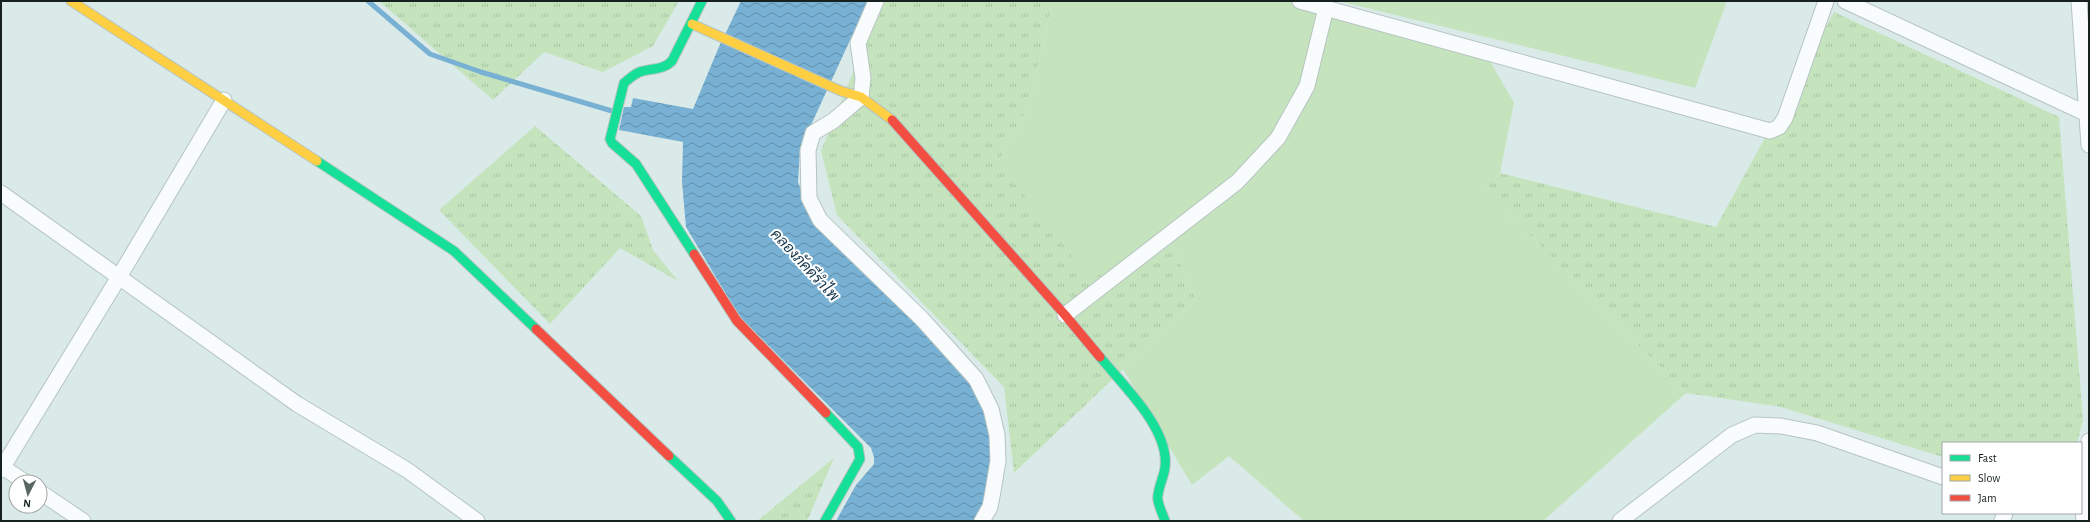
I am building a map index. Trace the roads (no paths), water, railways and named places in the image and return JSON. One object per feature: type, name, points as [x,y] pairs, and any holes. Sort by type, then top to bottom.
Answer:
[{"type":"street","points":[[71,1],[454,251],[717,501],[727,519]]},
{"type":"street","points":[[702,1],[692,24],[672,61],[667,66],[640,71],[624,83],[611,141],[636,164],[737,321],[858,447],[860,459],[825,521]]},
{"type":"street","points":[[876,1],[858,43],[864,78],[861,97],[833,121],[813,133],[808,150],[810,198],[820,220],[922,319],[976,378],[991,409],[997,435],[998,461],[993,491],[990,507],[982,521]]},
{"type":"street","points":[[1300,1],[1770,132],[1779,127],[1785,118],[1826,1]]},
{"type":"street","points":[[1845,1],[2087,114]]},
{"type":"street","points":[[2079,1],[2089,145]]},
{"type":"street","points":[[1065,315],[1237,182],[1278,138],[1307,86],[1326,8]]},
{"type":"street","points":[[692,24],[841,91],[861,97],[890,118],[1065,315],[1150,419],[1162,442],[1165,457],[1164,478],[1157,496],[1165,521]]},
{"type":"street","points":[[13,474],[2,467],[119,277],[224,100]]},
{"type":"street","points":[[1,193],[297,404],[407,470],[477,521]]},
{"type":"street","points":[[1620,521],[1732,435],[1755,425],[1781,426],[1817,434],[1942,477]]},
{"type":"street","points":[[2083,513],[2089,441]]},
{"type":"street","points":[[48,497],[83,521]]},
{"type":"water","name":"คลองภัคดีรำไพ","points":[[741,1],[868,1],[800,149],[798,182],[810,213],[867,275],[962,369],[981,399],[993,447],[982,513],[977,521],[836,521],[856,485],[874,464],[874,457],[871,448],[739,316],[686,227],[682,182],[683,142],[619,130],[624,107],[631,107],[633,98],[693,109],[718,49]]},
{"type":"waterway","points":[[368,1],[430,54],[481,72],[612,111]]}]
